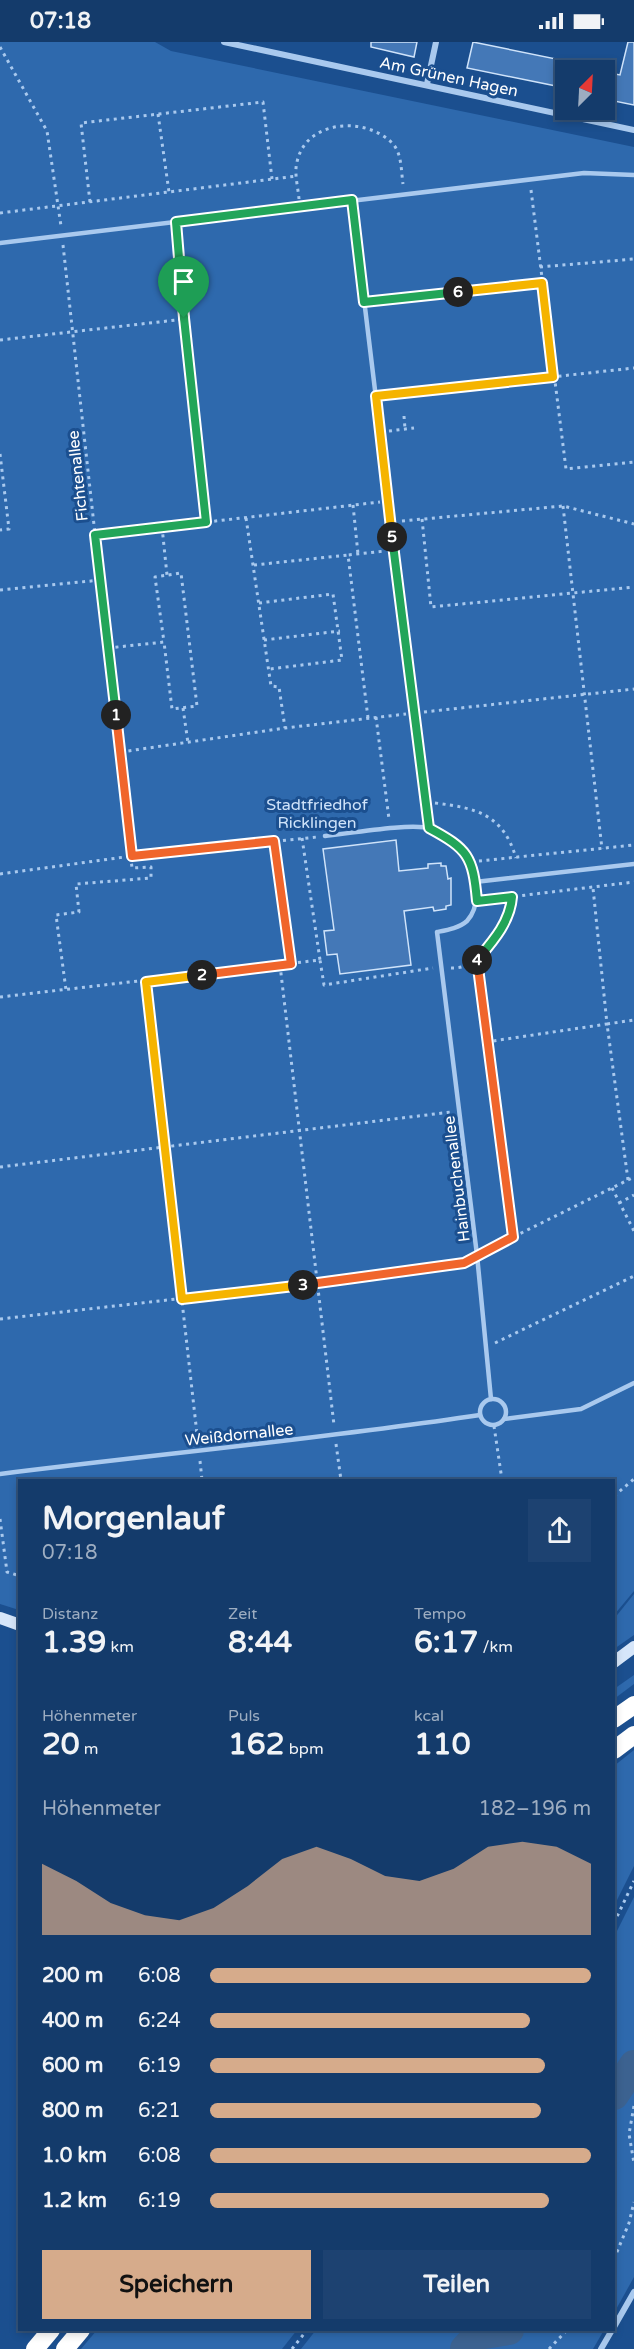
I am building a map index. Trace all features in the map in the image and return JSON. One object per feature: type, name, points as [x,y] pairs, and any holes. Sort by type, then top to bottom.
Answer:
[{"type":"highway","points":[[615,1718],[634,1705]]},
{"type":"highway","points":[[615,1749],[634,1735]]},
{"type":"highway","points":[[35,2349],[50,2331]]},
{"type":"highway","points":[[65,2349],[80,2331]]},
{"type":"street","name":"Am Grünen Hagen","points":[[224,42],[634,130]]},
{"type":"street","points":[[427,84],[436,42]]},
{"type":"street","points":[[0,1618],[18,1624]]},
{"type":"street","points":[[615,1661],[634,1647]]},
{"type":"street","points":[[615,2325],[634,2292]]},
{"type":"street","points":[[601,2349],[611,2331]]},
{"type":"lane","points":[[0,243],[584,173],[634,174]]},
{"type":"lane","points":[[352,200],[429,828]]},
{"type":"lane","points":[[325,836],[391,829],[429,828],[460,847],[472,862],[477,901]]},
{"type":"lane","points":[[475,882],[634,864]]},
{"type":"lane","name":"Hainbuchenallee","points":[[477,901],[474,912],[466,922],[437,932],[477,1255],[491,1399]]},
{"type":"lane","points":[[504,1419],[505,1406],[491,1399],[484,1402],[480,1415],[483,1421],[494,1426],[504,1419],[581,1409],[634,1383]]},
{"type":"lane","name":"Weißdornallee","points":[[0,1474],[199,1449],[335,1436],[480,1415]]},
{"type":"path","name":"Fichtenallee","points":[[0,47],[47,131],[62,236],[132,856]]},
{"type":"path","points":[[90,202],[81,123],[263,102],[272,179]]},
{"type":"path","points":[[158,114],[169,192]]},
{"type":"path","points":[[300,207],[297,162],[302,149],[315,136],[327,129],[340,126],[366,127],[394,145],[400,159],[404,195]]},
{"type":"path","points":[[0,213],[297,176]]},
{"type":"path","points":[[530,179],[566,469],[634,462]]},
{"type":"path","points":[[176,222],[206,522]]},
{"type":"path","points":[[540,267],[634,259]]},
{"type":"path","points":[[364,302],[542,283]]},
{"type":"path","points":[[0,340],[184,318]]},
{"type":"path","points":[[376,396],[634,368]]},
{"type":"path","points":[[404,416],[405,429]]},
{"type":"path","points":[[380,432],[414,428]]},
{"type":"path","points":[[0,454],[9,529],[0,530]]},
{"type":"path","points":[[95,535],[388,501]]},
{"type":"path","points":[[353,505],[358,554]]},
{"type":"path","points":[[391,522],[564,506],[634,524]]},
{"type":"path","points":[[564,506],[602,849]]},
{"type":"path","points":[[246,518],[271,686],[279,687],[285,728]]},
{"type":"path","points":[[422,519],[431,607],[634,587]]},
{"type":"path","points":[[162,527],[167,575]]},
{"type":"path","points":[[253,565],[394,550]]},
{"type":"path","points":[[348,555],[368,718]]},
{"type":"path","points":[[181,573],[197,706],[171,709],[155,577],[167,575],[181,573]]},
{"type":"path","points":[[0,590],[100,580]]},
{"type":"path","points":[[259,603],[333,594],[340,632],[342,660],[269,669]]},
{"type":"path","points":[[264,640],[340,632]]},
{"type":"path","points":[[108,648],[164,642]]},
{"type":"path","points":[[120,752],[285,728],[634,689]]},
{"type":"path","points":[[183,708],[188,743]]},
{"type":"path","points":[[376,717],[391,829]]},
{"type":"path","points":[[424,802],[458,805],[493,819],[511,841],[516,858]]},
{"type":"path","points":[[0,874],[132,856],[325,836]]},
{"type":"path","points":[[302,838],[324,985],[440,967],[462,969],[476,961],[503,926],[511,910],[512,897]]},
{"type":"path","points":[[274,841],[291,964]]},
{"type":"path","points":[[472,862],[634,845]]},
{"type":"path","points":[[66,990],[56,915],[79,912],[76,884],[151,878],[151,867],[132,868],[132,856]]},
{"type":"path","points":[[477,901],[634,882]]},
{"type":"path","points":[[593,888],[607,1024],[628,1180]]},
{"type":"path","points":[[0,997],[146,982],[320,960]]},
{"type":"path","points":[[476,961],[513,1237]]},
{"type":"path","points":[[280,965],[341,1479]]},
{"type":"path","points":[[146,982],[202,1479]]},
{"type":"path","points":[[486,1042],[634,1020]]},
{"type":"path","points":[[0,1167],[459,1111]]},
{"type":"path","points":[[0,1319],[318,1283],[464,1263],[634,1177]]},
{"type":"path","points":[[612,1188],[634,1231]]},
{"type":"path","points":[[619,1203],[634,1195]]},
{"type":"path","points":[[486,1347],[634,1276]]},
{"type":"path","points":[[494,1426],[502,1479]]},
{"type":"path","points":[[615,1495],[634,1479]]},
{"type":"path","points":[[0,1519],[7,1572],[18,1575]]},
{"type":"path","points":[[615,1921],[634,1881]]},
{"type":"path","points":[[634,2106],[629,2120],[634,2163]]},
{"type":"path","points":[[615,2257],[629,2223],[634,2202]]},
{"type":"path","points":[[292,2349],[306,2331]]},
{"type":"path","points":[[549,2349],[566,2331]]},
{"type":"green space","name":"Stadtfriedhof Ricklingen","points":[[0,42],[155,42],[171,51],[634,147],[634,1591],[615,1614],[615,1479],[18,1479],[18,1610],[0,1604]]},
{"type":"green space","points":[[634,1594],[634,1635],[615,1648],[615,1618]]},
{"type":"green space","points":[[634,1675],[634,1684],[615,1698],[615,1688]]},
{"type":"green space","points":[[634,1750],[634,1866],[615,1904],[615,1765]]},
{"type":"green space","points":[[634,1897],[634,2277],[615,2311],[615,1935]]},
{"type":"green space","points":[[96,2331],[296,2331],[282,2349],[81,2349]]},
{"type":"green space","points":[[315,2331],[603,2331],[593,2349],[301,2349]]},
{"type":"building","points":[[371,42],[417,42],[414,57],[371,47]]},
{"type":"building","points":[[473,42],[561,60],[555,60],[555,86],[467,68]]},
{"type":"building","points":[[628,42],[634,42],[634,105],[615,101],[615,74],[620,75]]},
{"type":"building","points":[[396,840],[399,871],[428,868],[428,864],[441,863],[441,866],[446,866],[448,879],[451,878],[451,905],[446,906],[446,909],[434,911],[433,907],[404,911],[411,965],[340,974],[337,954],[327,955],[324,931],[334,930],[323,849]]},
{"type":"waterway","points":[[615,2094],[634,2065]]},
{"type":"waterway","points":[[465,2349],[478,2335],[503,2331]]},
{"type":"route","points":[[352,200],[364,302],[542,283],[553,377],[376,396],[429,828],[460,847],[472,862],[477,901],[512,897],[511,910],[503,926],[476,961],[513,1237],[464,1263],[182,1299],[146,982],[291,964],[274,841],[132,856],[95,535],[206,522],[184,318],[176,222],[352,200]]}]
